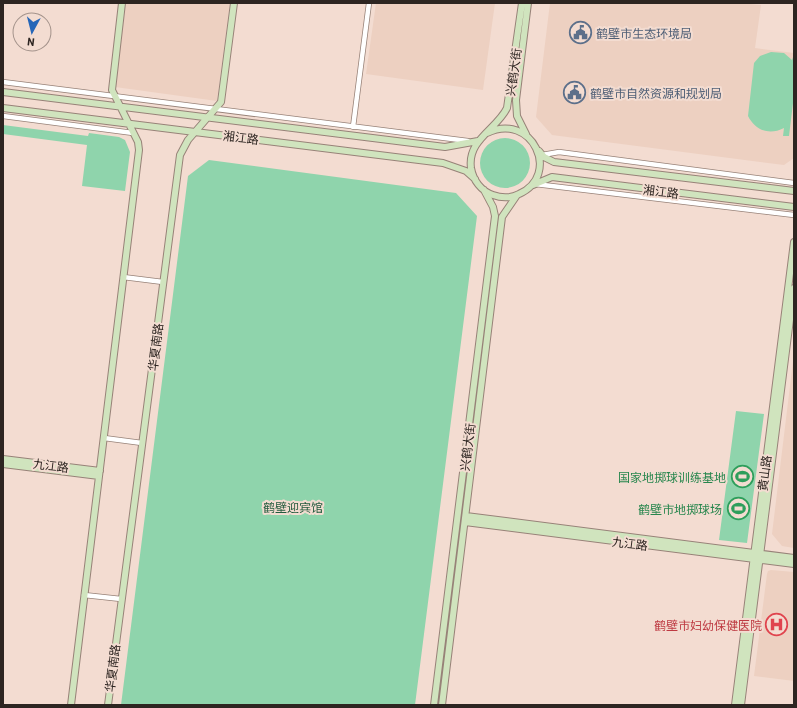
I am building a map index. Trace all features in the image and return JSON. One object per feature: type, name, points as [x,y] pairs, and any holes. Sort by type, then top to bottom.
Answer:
[{"type":"main road","points":[[71,705],[139,150],[138,142],[119,107],[111,87],[122,3]]},
{"type":"main road","name":"华夏南路","points":[[108,705],[180,155],[182,149],[216,110],[221,102],[234,3]]},
{"type":"main road","name":"兴鹤大街","points":[[487,133],[498,123],[507,108],[522,3]]},
{"type":"main road","name":"兴鹤大街","points":[[527,136],[517,116],[516,105],[528,3]]},
{"type":"main road","name":"湘江路","points":[[3,92],[445,147],[478,142]]},
{"type":"main road","name":"湘江路","points":[[3,108],[443,163],[466,172],[474,179]]},
{"type":"main road","points":[[537,148],[540,158],[540,169],[532,186],[517,195],[503,197],[484,190],[474,179],[471,169],[471,159],[478,142],[487,133],[497,129],[508,128],[518,130],[527,136],[537,148],[542,155]]},
{"type":"main road","name":"湘江路","points":[[542,155],[554,162],[794,191]]},
{"type":"main road","name":"湘江路","points":[[532,186],[552,177],[794,207]]},
{"type":"main road","name":"兴鹤大街","points":[[434,705],[495,216],[493,207],[484,190]]},
{"type":"main road","name":"兴鹤大街","points":[[442,705],[502,216],[517,195]]},
{"type":"main road","name":"黄山路","points":[[741,705],[794,242]]},
{"type":"main road","name":"黄山路","points":[[735,705],[794,288]]},
{"type":"main road","name":"九江路","points":[[3,459],[99,473]]},
{"type":"main road","name":"九江路","points":[[3,464],[99,473]]},
{"type":"main road","name":"九江路","points":[[465,519],[757,556],[794,558]]},
{"type":"main road","name":"九江路","points":[[757,556],[794,564]]},
{"type":"street","points":[[353,127],[369,3]]},
{"type":"street","points":[[3,82],[478,142]]},
{"type":"street","points":[[3,116],[133,133]]},
{"type":"street","points":[[542,155],[559,152],[794,183]]},
{"type":"street","points":[[532,186],[794,215]]},
{"type":"street","points":[[123,277],[163,282]]},
{"type":"street","points":[[104,438],[142,443]]},
{"type":"street","points":[[84,594],[122,599]]},
{"type":"shaded area","points":[[126,3],[230,3],[217,101],[115,87]]},
{"type":"shaded area","points":[[376,3],[495,3],[483,90],[366,74]]},
{"type":"shaded area","points":[[550,3],[741,3],[761,5],[755,48],[794,53],[794,158],[784,165],[552,135],[536,117]]},
{"type":"shaded area","points":[[794,353],[794,548],[782,546],[772,534]]},
{"type":"shaded area","name":"鹤壁市妇幼保健医院","points":[[768,571],[794,572],[794,681],[754,676],[767,574]]},
{"type":"green space","points":[[771,52],[784,53],[792,60],[794,54],[794,95],[789,136],[783,136],[784,128],[773,131],[763,130],[754,125],[748,116],[754,63],[760,56]]},
{"type":"green space","points":[[3,125],[88,136],[89,133],[119,137],[125,140],[130,152],[125,191],[82,186],[87,145],[3,134]]},
{"type":"green space","points":[[500,138],[510,138],[523,145],[530,158],[530,168],[523,181],[510,188],[500,188],[491,184],[484,177],[480,168],[480,158],[484,149],[491,142]]},
{"type":"green space","name":"鹤壁迎宾馆","points":[[209,160],[456,193],[477,216],[415,705],[121,705],[188,176]]},
{"type":"green space","name":"国家地掷球训练基地","points":[[736,411],[764,414],[747,543],[719,540]]},
{"type":"place","name":"鹤壁市生态环境局","points":[[581,33]]},
{"type":"place","name":"鹤壁市自然资源和规划局","points":[[574,93]]},
{"type":"place","name":"国家地掷球训练基地","points":[[742,477]]},
{"type":"place","name":"鹤壁市地掷球场","points":[[738,509]]},
{"type":"place","name":"鹤壁市妇幼保健医院","points":[[777,625]]}]
